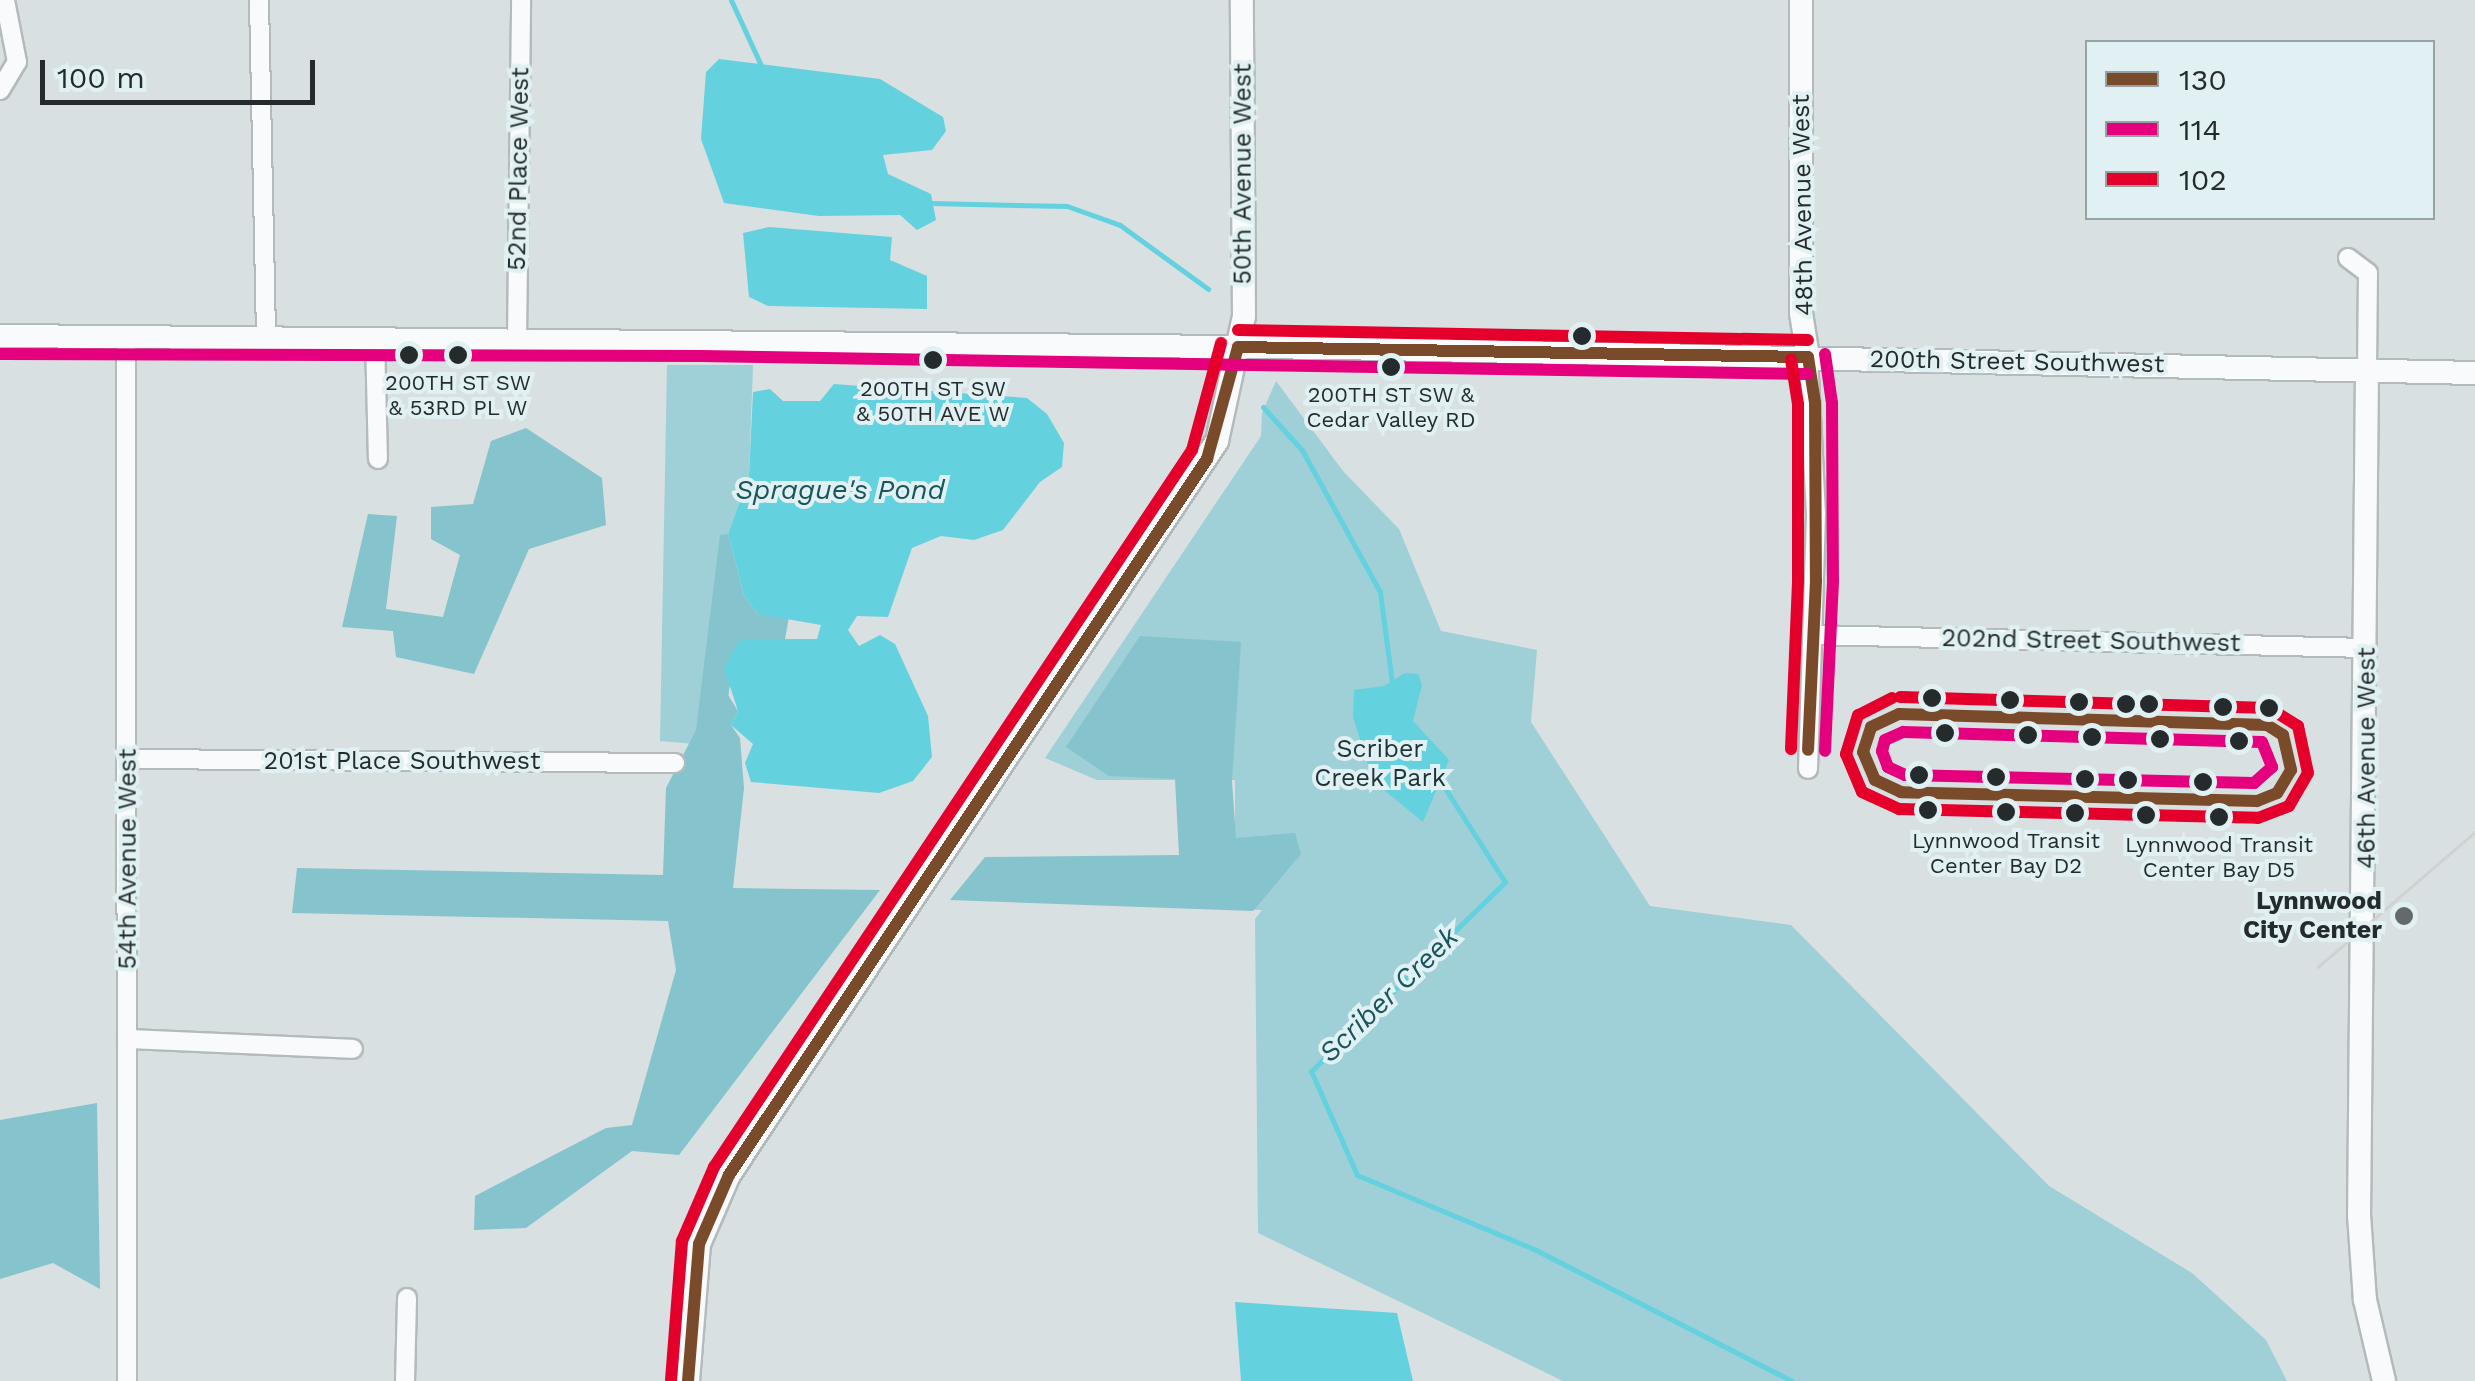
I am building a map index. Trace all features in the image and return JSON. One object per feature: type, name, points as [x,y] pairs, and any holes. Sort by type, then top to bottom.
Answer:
[{"type":"street","points":[[0,90],[17,62],[5,0]]},
{"type":"street","points":[[259,0],[266,337]]},
{"type":"street","name":"52nd Place West","points":[[517,338],[521,0]]},
{"type":"street","name":"50th Avenue West","points":[[688,1381],[699,1244],[729,1175],[1212,450],[1244,316],[1242,0]]},
{"type":"street","name":"48th Avenue West","points":[[1801,0],[1801,313],[1815,403],[1815,635],[1808,769]]},
{"type":"street","points":[[2348,258],[2368,273],[2367,372]]},
{"type":"street","name":"200th Street Southwest","points":[[0,336],[1238,347],[2475,374]]},
{"type":"street","name":"54th Avenue West","points":[[126,337],[126,1381]]},
{"type":"street","points":[[375,338],[378,459]]},
{"type":"street","name":"46th Avenue West","points":[[2367,372],[2359,1215],[2365,1300],[2384,1381]]},
{"type":"street","name":"202nd Street Southwest","points":[[1815,635],[2367,648]]},
{"type":"street","name":"201st Place Southwest","points":[[129,759],[675,763]]},
{"type":"street","points":[[126,1039],[353,1049]]},
{"type":"street","points":[[405,1381],[407,1298]]},
{"type":"green space","points":[[667,365],[753,365],[749,476],[728,534],[729,747],[660,741]]},
{"type":"green space","name":"Scriber Creek Park","points":[[1276,381],[1343,471],[1399,529],[1441,631],[1537,650],[1531,722],[1650,906],[1791,925],[2049,1186],[2192,1273],[2266,1340],[2287,1381],[1563,1381],[1258,1233],[1255,919],[1262,910],[1235,909],[1235,780],[1097,780],[1045,758],[1261,436],[1262,413]]},
{"type":"shaded area","points":[[526,428],[602,478],[606,525],[529,549],[474,674],[396,657],[393,631],[342,627],[368,514],[397,516],[386,609],[443,617],[460,555],[431,539],[431,507],[473,504],[491,441]]},
{"type":"shaded area","points":[[728,534],[744,595],[758,614],[789,617],[785,639],[740,639],[728,695],[738,711],[731,725],[740,738],[744,788],[733,888],[880,890],[679,1155],[632,1151],[526,1228],[474,1230],[475,1196],[606,1128],[632,1125],[676,970],[668,921],[292,913],[297,868],[663,875],[666,788],[696,730],[720,535]]},
{"type":"shaded area","points":[[1140,636],[1241,642],[1232,781],[1236,838],[1295,833],[1301,854],[1253,911],[950,900],[985,857],[1179,855],[1175,779],[1109,776],[1066,747]]},
{"type":"shaded area","points":[[97,1103],[100,1289],[53,1263],[0,1279],[0,1120]]},
{"type":"water","points":[[719,59],[880,79],[943,117],[946,131],[932,150],[883,155],[888,174],[931,194],[936,220],[917,230],[900,215],[819,216],[724,203],[701,139],[706,72]]},
{"type":"water","points":[[769,227],[892,237],[890,260],[927,276],[927,309],[768,306],[749,297],[743,233]]},
{"type":"water","name":"Sprague's Pond","points":[[834,384],[1027,398],[1047,414],[1064,443],[1062,467],[1040,482],[1003,530],[974,540],[941,536],[912,548],[888,617],[857,616],[848,630],[859,646],[880,635],[895,644],[928,716],[932,757],[913,781],[879,793],[751,782],[745,763],[753,744],[731,725],[738,711],[724,668],[740,639],[817,639],[821,625],[758,614],[744,595],[728,534],[749,476],[753,392],[770,389],[783,401],[820,401]]},
{"type":"water","points":[[1405,673],[1418,674],[1422,685],[1413,721],[1449,760],[1423,822],[1373,781],[1353,717],[1354,690],[1384,686]]},
{"type":"water","points":[[1235,1302],[1397,1313],[1413,1381],[1241,1381]]},
{"type":"waterway","name":"Scriber Creek","points":[[731,0],[765,74]]},
{"type":"waterway","name":"Scriber Creek","points":[[930,203],[1067,206],[1120,225],[1208,289]]},
{"type":"waterway","name":"Scriber Creek","points":[[1263,407],[1302,450],[1380,592],[1392,683]]},
{"type":"waterway","name":"Scriber Creek","points":[[1441,782],[1505,882],[1311,1071],[1357,1175],[1536,1250],[1792,1381]]},
{"type":"tram line","points":[[2318,967],[2475,832]]},
{"type":"transit line","name":"102","points":[[1238,330],[1808,340]]},
{"type":"transit line","name":"102","points":[[671,1380],[682,1241],[714,1167],[1192,450],[1221,343]]},
{"type":"transit line","name":"130","points":[[1238,347],[1808,357]]},
{"type":"transit line","name":"130","points":[[688,1381],[699,1244],[729,1175],[1207,459],[1238,347]]},
{"type":"transit line","name":"114","points":[[0,354],[701,356],[1808,374]]},
{"type":"transit line","name":"114","points":[[1825,354],[1832,403],[1833,581],[1825,751]]},
{"type":"transit line","name":"130","points":[[1808,357],[1815,403],[1816,581],[1808,750]]},
{"type":"transit line","name":"102","points":[[1791,360],[1798,404],[1798,581],[1791,749]]},
{"type":"transit line","name":"102","points":[[1892,698],[1858,715],[1846,754],[1862,792],[1899,809],[2258,818],[2289,806],[2308,773],[2298,726],[2269,708],[1900,697]]},
{"type":"transit line","name":"130","points":[[1899,714],[2267,725],[2283,735],[2291,770],[2277,793],[2257,801],[1901,792],[1875,780],[1863,752],[1871,727],[1899,714]]},
{"type":"transit line","name":"114","points":[[1903,732],[2262,742],[2272,767],[2254,783],[1905,775],[1888,767],[1882,751],[1885,740],[1903,732]]},
{"type":"place","name":"200TH ST SW & 53RD PL W","points":[[458,355]]},
{"type":"place","name":"200TH ST SW & 50TH AVE W","points":[[933,360]]},
{"type":"place","name":"200TH ST SW & Cedar Valley RD","points":[[1391,367]]},
{"type":"place","name":"Lynnwood Transit Center Bay D2","points":[[2006,812]]},
{"type":"place","name":"Lynnwood Transit Center Bay D5","points":[[2219,817]]},
{"type":"place","name":"Lynnwood City Center","points":[[2404,916]]}]
